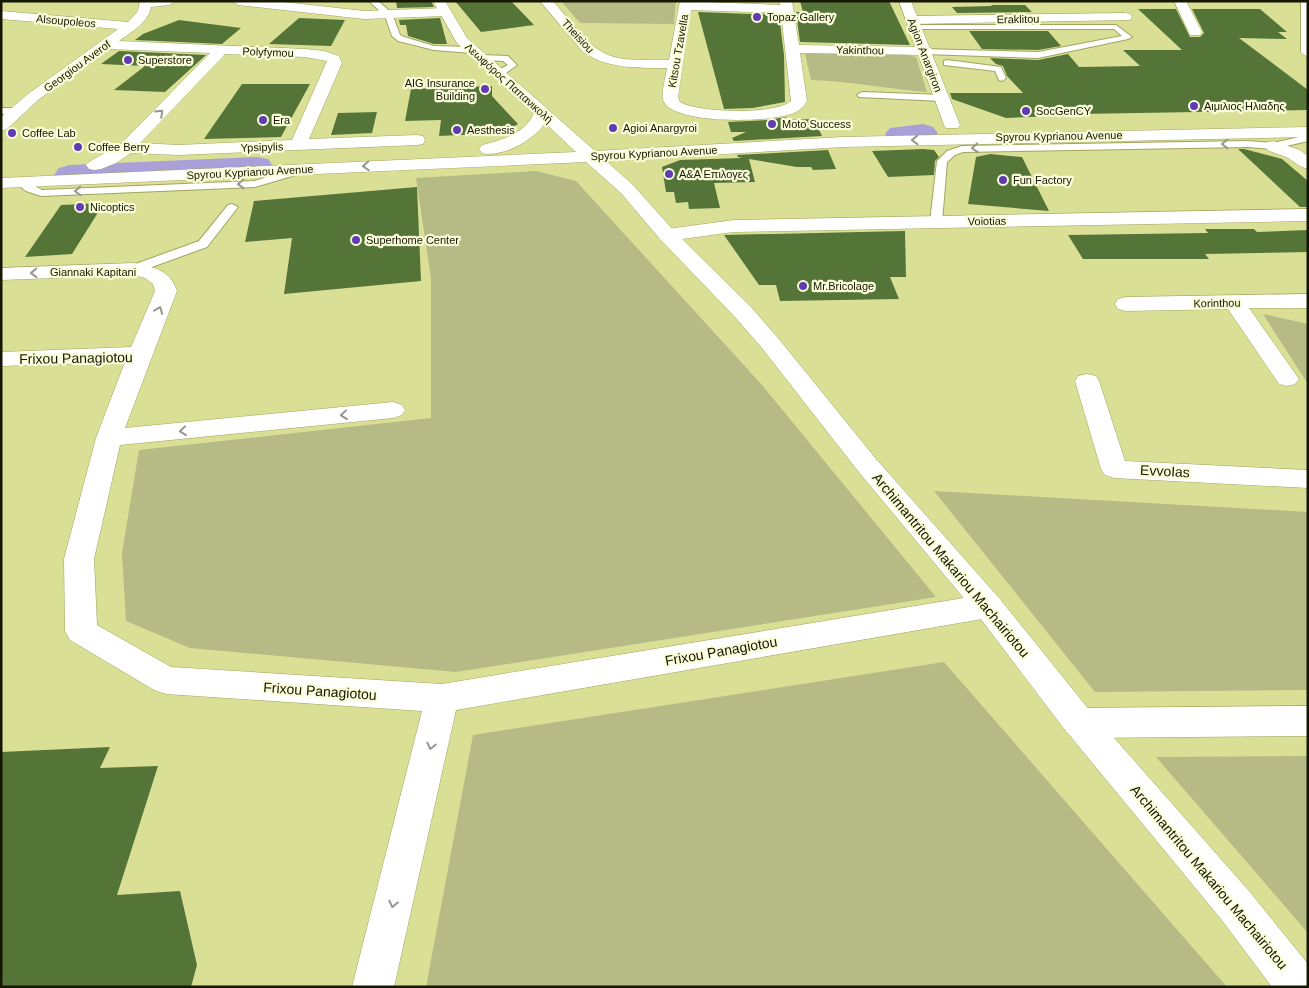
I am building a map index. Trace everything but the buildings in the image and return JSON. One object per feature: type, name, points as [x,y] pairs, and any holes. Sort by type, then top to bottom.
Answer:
[{"type":"street","points":[[146,3],[169,1]]},
{"type":"street","points":[[238,1],[357,15],[390,15],[442,7]]},
{"type":"street","name":"Theisiou","points":[[546,1],[588,49],[596,55],[627,62],[675,64]]},
{"type":"street","name":"Agion Anargiron","points":[[905,1],[944,103],[958,121],[1012,131]]},
{"type":"street","points":[[1180,1],[1195,32]]},
{"type":"street","points":[[1307,1],[1308,53]]},
{"type":"street","name":"Georgiou Averof","points":[[1,126],[9,111],[106,46],[131,26],[144,12],[146,3]]},
{"type":"street","points":[[686,4],[787,5],[794,49]]},
{"type":"street","name":"Kitsou Tzavella","points":[[686,4],[670,97],[673,104],[678,107],[703,113],[763,114],[788,111],[800,101],[794,49]]},
{"type":"street","name":"Λεωφόρος Παπανικολή","points":[[442,7],[462,40],[584,151]]},
{"type":"street","name":"Alsoupoleos","points":[[3,9],[131,26]]},
{"type":"street","name":"Eraklitou","points":[[913,24],[1125,17]]},
{"type":"street","name":"Polyfymou","points":[[106,46],[324,55],[334,59],[335,63],[298,145]]},
{"type":"street","name":"Yakinthou","points":[[794,49],[928,57]]},
{"type":"street","points":[[94,165],[110,159],[127,148],[221,50]]},
{"type":"street","points":[[488,149],[523,137],[538,123],[542,112]]},
{"type":"street","name":"Spyrou Kyprianou Avenue","points":[[1,183],[305,169],[584,151],[958,121]]},
{"type":"street","points":[[990,122],[1012,131]]},
{"type":"street","name":"Spyrou Kyprianou Avenue","points":[[1,168],[488,149],[674,152],[1012,131],[1308,122]]},
{"type":"street","name":"Spyrou Kyprianou Avenue","points":[[1012,131],[1308,132]]},
{"type":"street","name":"Ypsipylis","points":[[127,148],[178,150],[298,145],[397,138],[417,140]]},
{"type":"street","points":[[1273,146],[1294,154],[1308,164]]},
{"type":"street","name":"Archimantritou Makariou Machairiotou","points":[[584,151],[627,189],[667,235],[743,312],[770,343],[867,465],[988,606],[1080,723],[1235,905],[1299,987]]},
{"type":"street","points":[[627,189],[625,177],[633,166],[648,158],[674,152]]},
{"type":"street","name":"Voiotias","points":[[667,235],[734,226],[1308,215]]},
{"type":"street","name":"Giannaki Kapitani","points":[[1,274],[134,269],[152,274],[163,281],[166,291],[140,354]]},
{"type":"street","name":"Korinthou","points":[[1126,304],[1308,301]]},
{"type":"street","points":[[1234,302],[1287,379]]},
{"type":"street","name":"Frixou Panagiotou","points":[[1,359],[140,354],[110,438],[79,559],[81,631],[166,680],[442,698],[988,606]]},
{"type":"street","name":"EvvoIas","points":[[1087,381],[1114,469],[1308,479]]},
{"type":"street","points":[[110,438],[393,410]]},
{"type":"street","points":[[373,987],[442,698]]},
{"type":"street","points":[[1080,723],[1308,721]]},
{"type":"lane","points":[[373,1],[390,15],[396,36],[401,39],[434,48],[477,54]]},
{"type":"lane","points":[[913,24],[1116,27],[1128,37],[1038,55],[928,57]]},
{"type":"lane","points":[[928,57],[998,69],[1002,78]]},
{"type":"lane","points":[[862,95],[944,103]]},
{"type":"lane","points":[[936,222],[942,161],[951,153],[962,149],[1248,144],[1273,146],[1308,138]]},
{"type":"lane","points":[[134,269],[203,244],[232,207]]},
{"type":"green space","points":[[561,1],[676,1],[674,24],[580,23]]},
{"type":"green space","points":[[819,51],[899,53],[916,57],[927,92],[811,80],[805,54]]},
{"type":"green space","points":[[536,171],[576,181],[762,385],[936,597],[456,672],[190,648],[126,621],[122,553],[139,450],[431,418],[431,278],[416,178]]},
{"type":"green space","points":[[1263,314],[1308,324],[1308,384]]},
{"type":"green space","points":[[934,491],[1308,512],[1308,690],[1095,692]]},
{"type":"green space","points":[[944,662],[1227,987],[426,987],[473,735]]},
{"type":"green space","points":[[1308,756],[1308,933],[1156,757]]},
{"type":"waterway","points":[[900,134],[923,133]]},
{"type":"waterway","points":[[70,175],[257,166]]},
{"type":"place","name":"Topaz Gallery","points":[[757,17]]},
{"type":"place","name":"Superstore","points":[[128,60]]},
{"type":"place","name":"AIG Insurance Building","points":[[485,89]]},
{"type":"place","name":"Αιμιλιος Ηλιαδης","points":[[1194,106]]},
{"type":"place","name":"SocGenCY","points":[[1026,111]]},
{"type":"place","name":"Era","points":[[263,120]]},
{"type":"place","name":"Moto Success","points":[[772,124]]},
{"type":"place","name":"Agioi Anargyroi","points":[[613,128]]},
{"type":"place","name":"Aesthesis","points":[[457,130]]},
{"type":"place","name":"Coffee Lab","points":[[12,133]]},
{"type":"place","name":"Coffee Berry","points":[[78,147]]},
{"type":"place","name":"Α&Α Επιλογες","points":[[669,174]]},
{"type":"place","name":"Fun Factory","points":[[1003,180]]},
{"type":"place","name":"Nicoptics","points":[[80,207]]},
{"type":"place","name":"Superhome Center","points":[[356,240]]},
{"type":"place","name":"Mr.Bricolage","points":[[803,286]]}]
